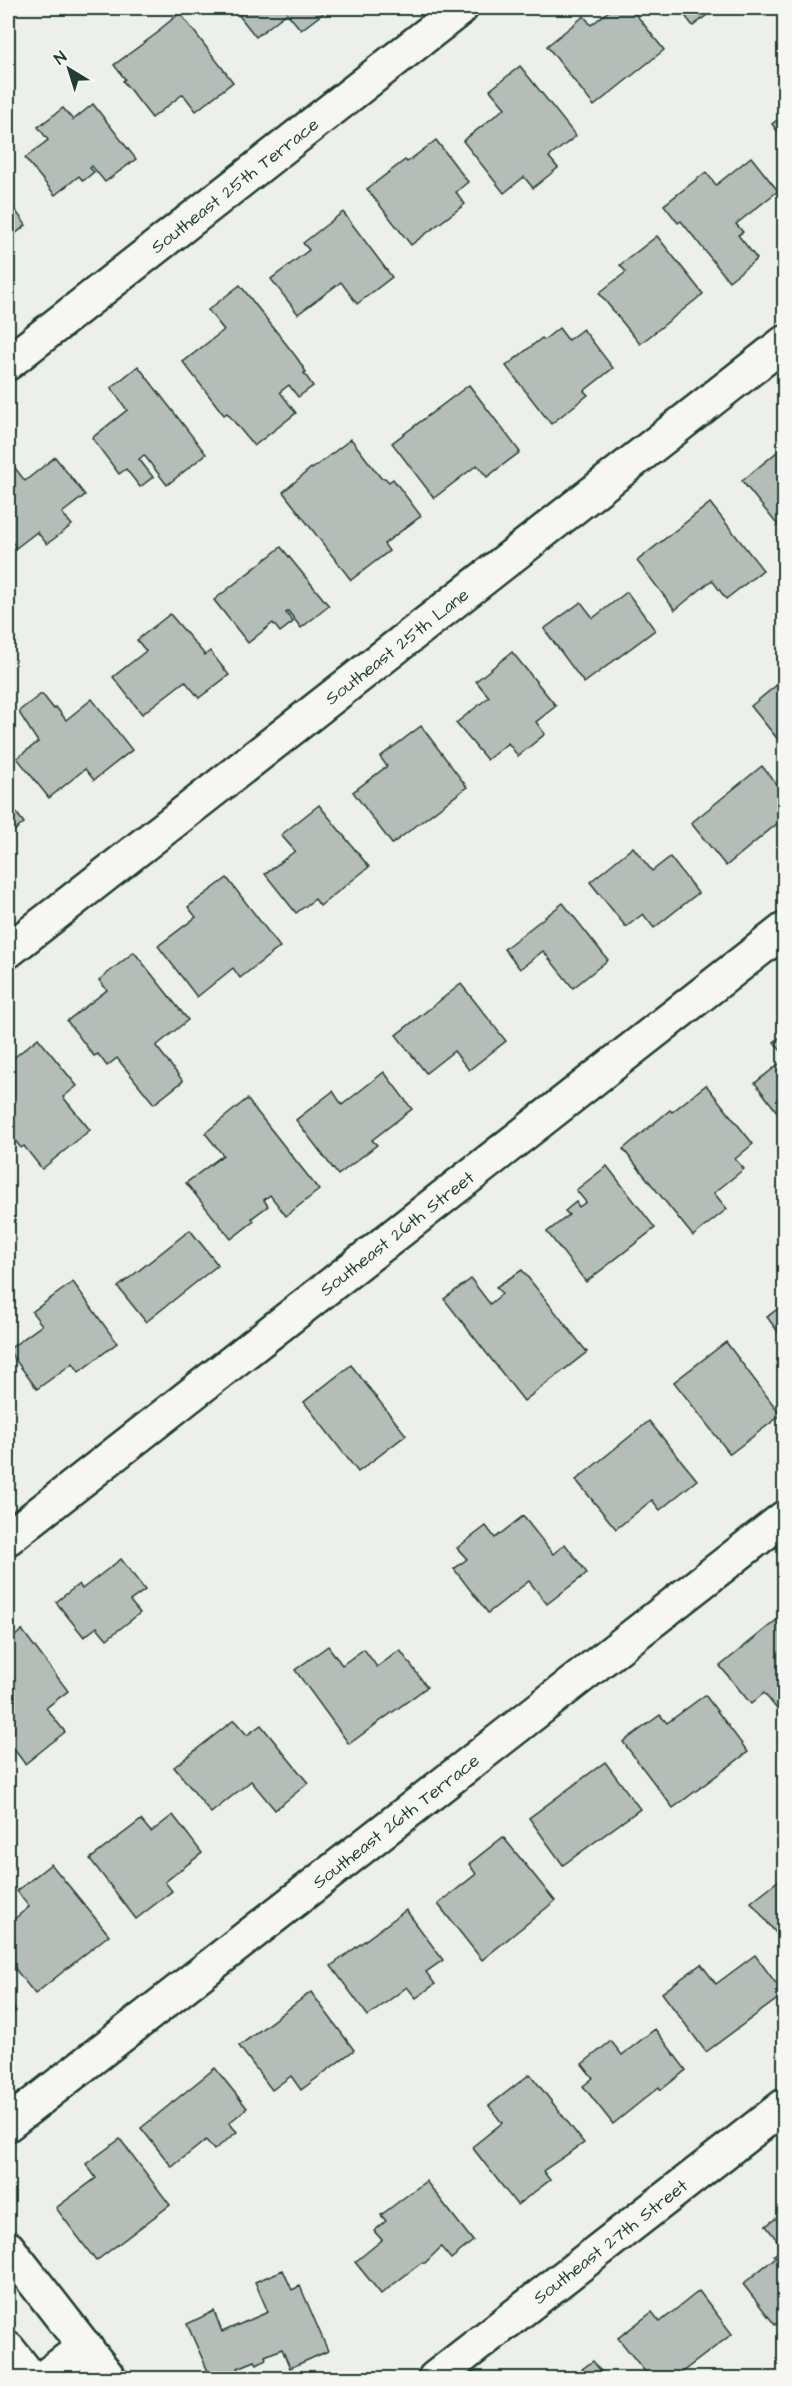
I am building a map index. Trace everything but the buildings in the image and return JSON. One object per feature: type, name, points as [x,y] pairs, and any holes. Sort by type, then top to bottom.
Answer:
[{"type":"street","name":"Southeast 25th Terrace","points":[[8,363],[461,8]]},
{"type":"street","name":"Southeast 25th Lane","points":[[8,951],[784,343]]},
{"type":"street","name":"Southeast 26th Street","points":[[8,1538],[784,930]]},
{"type":"street","name":"Southeast 26th Terrace","points":[[8,2124],[784,1518]]},
{"type":"street","name":"Southeast 27th Street","points":[[435,2379],[784,2106]]},
{"type":"street","points":[[8,2248],[109,2379]]},
{"type":"street","points":[[43,2379],[85,2346]]},
{"type":"street","points":[[8,2349],[31,2379]]}]
